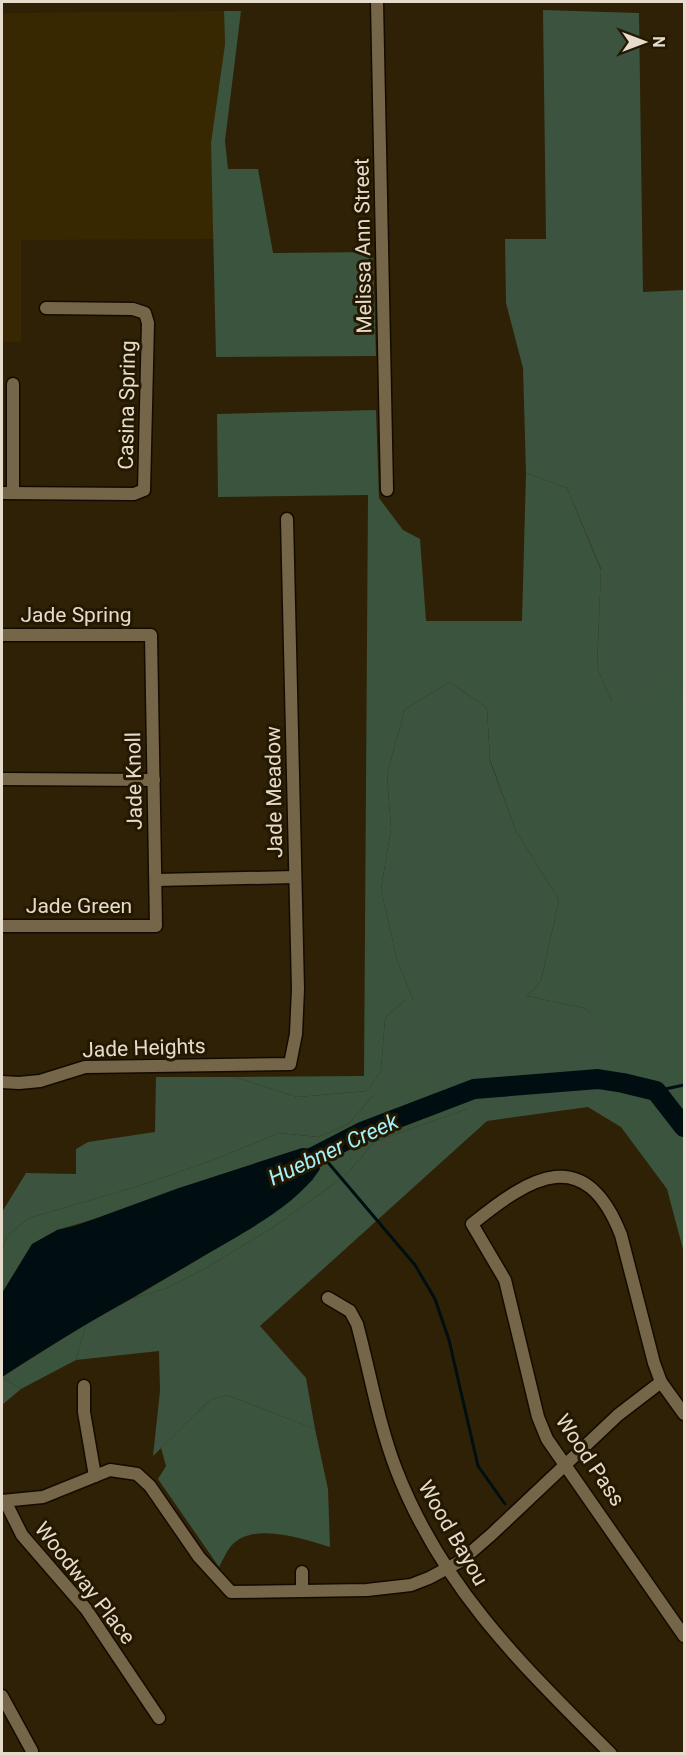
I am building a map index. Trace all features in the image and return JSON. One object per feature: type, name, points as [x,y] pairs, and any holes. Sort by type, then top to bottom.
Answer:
[{"type":"street","name":"Melissa Ann Street","points":[[377,2],[387,490]]},
{"type":"street","name":"Casina Spring","points":[[7,493],[134,494],[144,490],[148,334],[145,313],[133,309],[46,308]]},
{"type":"street","points":[[7,493],[13,384]]},
{"type":"street","name":"Jade Meadow","points":[[287,519],[298,989],[296,1034],[290,1064]]},
{"type":"street","name":"Jade Spring","points":[[2,634],[151,635]]},
{"type":"street","name":"Jade Knoll","points":[[151,635],[156,926]]},
{"type":"street","points":[[2,779],[154,780]]},
{"type":"street","points":[[156,880],[296,877]]},
{"type":"street","name":"Jade Green","points":[[2,926],[156,926]]},
{"type":"street","name":"Jade Heights","points":[[2,1082],[39,1081],[85,1067],[290,1064]]},
{"type":"street","name":"Wood Pass","points":[[661,1382],[621,1235],[610,1210],[590,1185],[571,1177],[548,1179],[524,1186],[472,1224],[505,1280],[538,1416],[547,1439],[684,1636]]},
{"type":"street","name":"Wood Bayou","points":[[328,1298],[350,1311],[357,1324],[381,1422],[396,1468],[447,1569],[479,1615],[531,1673],[611,1754]]},
{"type":"street","points":[[3,1501],[43,1497],[110,1470],[123,1470],[137,1474],[144,1480],[199,1557],[231,1592],[367,1590],[411,1585],[447,1569],[492,1534],[635,1400],[661,1382],[684,1414]]},
{"type":"street","points":[[84,1386],[84,1412],[95,1476]]},
{"type":"street","name":"Woodway Place","points":[[3,1501],[22,1535],[86,1609],[159,1718]]},
{"type":"street","points":[[302,1572],[302,1590]]},
{"type":"street","points":[[2,1696],[32,1751]]},
{"type":"shaded area","points":[[224,11],[225,44],[211,143],[214,239],[21,240],[21,342],[2,342],[2,13]]},
{"type":"shaded area","points":[[302,1148],[315,1149],[320,1169],[298,1195],[284,1206],[253,1227],[2,1377],[2,1293],[32,1244],[57,1230],[75,1226],[179,1188]]},
{"type":"green space","points":[[543,10],[639,13],[643,292],[684,290],[684,692],[677,677],[643,702],[612,702],[597,667],[601,569],[567,488],[526,473],[523,368],[506,303],[505,239],[546,239]]},
{"type":"green space","points":[[224,11],[241,11],[225,141],[228,169],[258,169],[273,253],[373,252],[376,356],[216,357],[211,143],[225,44]]},
{"type":"green space","points":[[376,410],[379,498],[403,530],[420,539],[426,621],[522,621],[526,473],[567,488],[601,570],[597,667],[612,702],[643,702],[659,677],[677,676],[684,692],[684,1253],[667,1189],[621,1127],[606,1118],[606,1027],[584,1008],[527,996],[541,981],[559,900],[516,831],[490,760],[487,708],[450,682],[405,709],[387,774],[391,829],[381,889],[397,960],[413,1000],[405,1000],[385,1018],[381,1071],[367,1091],[297,1097],[235,1077],[364,1076],[368,495],[218,497],[217,414]]},
{"type":"green space","points":[[450,682],[487,708],[490,761],[516,831],[559,900],[541,981],[527,996],[584,1008],[607,1027],[606,1118],[588,1107],[487,1121],[260,1326],[306,1378],[315,1429],[227,1395],[210,1400],[153,1456],[160,1391],[159,1351],[76,1360],[86,1324],[133,1298],[165,1289],[206,1268],[275,1226],[346,1175],[374,1142],[467,1109],[373,1096],[347,1125],[318,1137],[279,1133],[213,1160],[139,1186],[29,1218],[7,1236],[2,1251],[2,1212],[26,1173],[76,1174],[76,1149],[88,1142],[155,1132],[156,1077],[235,1077],[297,1097],[367,1091],[381,1071],[385,1018],[405,1000],[413,1000],[397,960],[381,889],[391,829],[387,774],[405,709]]},
{"type":"green space","points":[[409,1079],[467,1097],[467,1109],[374,1142],[346,1175],[275,1226],[206,1268],[165,1289],[133,1298],[251,1228],[314,1179],[179,1188],[112,1214],[57,1230],[2,1293],[2,1251],[7,1236],[29,1218],[139,1186],[213,1160],[279,1133],[318,1137],[347,1125],[373,1096]]},
{"type":"green space","points":[[86,1324],[76,1360],[21,1389],[2,1377]]},
{"type":"green space","points":[[2,1377],[21,1389],[2,1405]]},
{"type":"green space","points":[[227,1395],[315,1429],[328,1489],[330,1547],[279,1534],[252,1534],[231,1546],[219,1567],[158,1479],[166,1466],[161,1448],[210,1400]]},
{"type":"waterway","name":"Huebner Creek","points":[[294,1167],[364,1131],[474,1089],[598,1079],[623,1083],[656,1091],[684,1127]]},
{"type":"waterway","points":[[656,1091],[684,1085]]},
{"type":"waterway","points":[[320,1153],[415,1265],[435,1299],[449,1340],[478,1466],[505,1504]]}]
